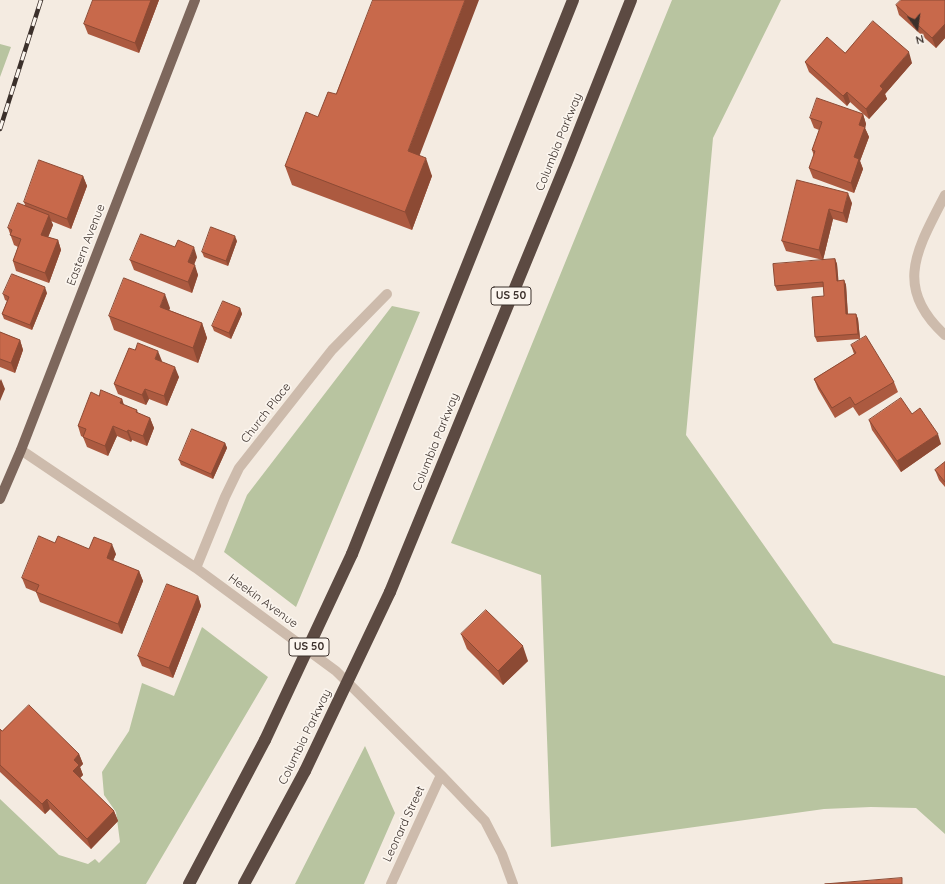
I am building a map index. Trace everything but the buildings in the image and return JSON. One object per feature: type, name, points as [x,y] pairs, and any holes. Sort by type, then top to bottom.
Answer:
[{"type":"highway","name":"US 50","points":[[189,884],[265,740],[352,554],[573,0]]},
{"type":"highway","name":"Columbia Parkway","points":[[244,884],[305,771],[390,592],[568,159],[631,0]]},
{"type":"main road","name":"Eastern Avenue","points":[[0,499],[21,450],[195,0]]},
{"type":"street","points":[[945,195],[920,244],[915,264],[915,285],[921,306],[932,324],[945,335]]},
{"type":"street","name":"Church Place","points":[[196,568],[225,497],[239,468],[332,350],[387,294]]},
{"type":"street","name":"Heekin Avenue","points":[[21,450],[196,568],[336,672],[441,775],[485,821],[502,854],[513,884]]},
{"type":"street","name":"Leonard Street","points":[[391,884],[441,775]]},
{"type":"green space","points":[[672,0],[781,0],[713,138],[686,435],[833,643],[945,676],[945,834],[916,808],[871,807],[824,809],[551,847],[541,575],[451,543]]},
{"type":"green space","points":[[0,44],[11,47],[0,77]]},
{"type":"green space","points":[[392,306],[420,312],[296,607],[224,552],[247,495]]},
{"type":"green space","points":[[202,627],[268,677],[146,884],[0,884],[0,799],[59,855],[88,864],[95,859],[99,863],[120,842],[116,812],[104,795],[102,772],[129,731],[142,683],[174,696]]},
{"type":"green space","points":[[365,746],[395,813],[364,884],[295,884]]},
{"type":"railway","points":[[0,129],[41,0]]}]
